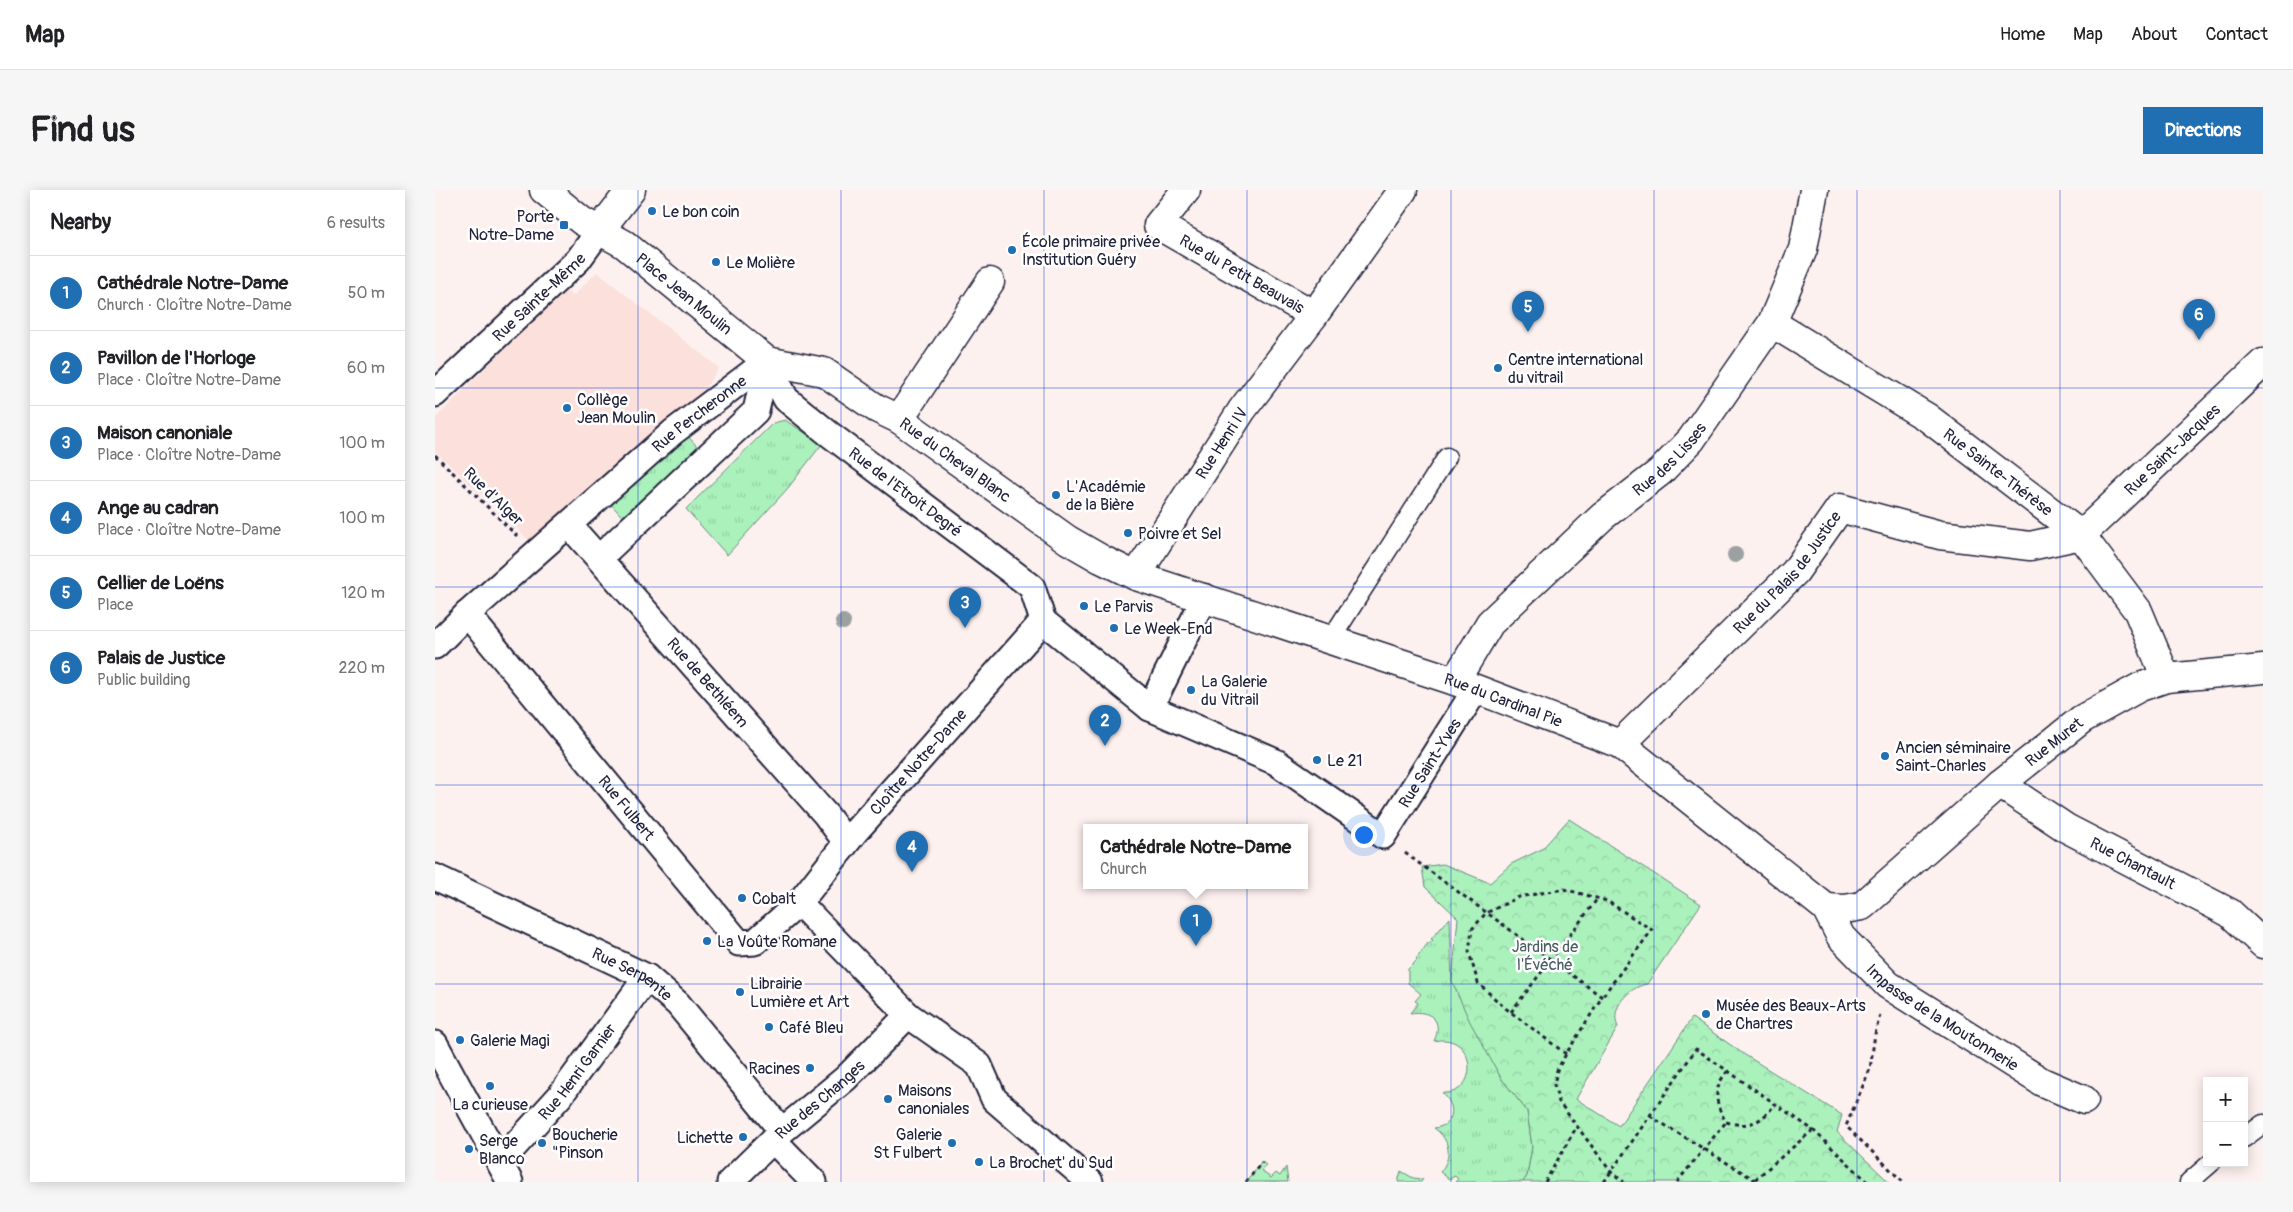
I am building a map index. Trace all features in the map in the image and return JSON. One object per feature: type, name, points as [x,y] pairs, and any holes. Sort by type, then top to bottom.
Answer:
[{"type":"street","name":"Place Jean Moulin","points":[[544,190],[582,220],[624,244],[767,361]]},
{"type":"street","name":"Rue Sainte-Même","points":[[435,394],[578,260],[631,190]]},
{"type":"street","name":"Rue du Petit Beauvais","points":[[1186,190],[1159,225],[1314,316]]},
{"type":"street","name":"Rue Henri IV","points":[[1137,576],[1242,410],[1314,316],[1403,190]]},
{"type":"street","name":"Rue des Lisses","points":[[1466,685],[1491,623],[1602,517],[1660,472],[1691,440],[1772,323],[1803,249],[1814,190]]},
{"type":"street","points":[[899,419],[990,282]]},
{"type":"street","name":"Rue Sainte-Thérèse","points":[[1772,323],[1928,418],[2081,535],[2137,611],[2166,678]]},
{"type":"street","name":"Rue du Cheval Blanc","points":[[767,361],[825,372],[876,408],[899,419],[1068,540],[1101,559],[1137,576]]},
{"type":"street","name":"Rue Percheronne","points":[[435,646],[467,614],[673,432],[767,361]]},
{"type":"street","name":"Rue Percheronne","points":[[599,557],[757,411],[767,361]]},
{"type":"street","name":"Rue de l'Etroit Degré","points":[[767,361],[786,399],[828,433],[1032,587],[1043,621]]},
{"type":"street","name":"Rue Saint-Jacques","points":[[2081,535],[2263,363]]},
{"type":"street","name":"Rue du Palais de Justice","points":[[1620,744],[1795,572],[1839,508],[1940,535],[2030,546],[2081,535]]},
{"type":"street","name":"Rue de Bethléem","points":[[569,524],[826,815],[847,842]]},
{"type":"street","name":"Rue du Cardinal Pie","points":[[1137,576],[1466,685],[1620,744],[1826,908]]},
{"type":"street","points":[[1150,708],[1205,598]]},
{"type":"street","name":"Rue Fulbert","points":[[467,614],[739,943],[755,942],[799,903]]},
{"type":"street","points":[[1043,621],[1150,708],[1276,762],[1383,836]]},
{"type":"street","name":"Cloître Notre-Dame","points":[[799,903],[847,842],[1043,621]]},
{"type":"street","name":"Rue Muret","points":[[1826,908],[1845,909],[1862,906],[2000,784],[2082,719],[2140,687],[2166,678],[2263,669]]},
{"type":"street","name":"Rue Saint-Yves","points":[[1383,836],[1466,685]]},
{"type":"street","name":"Rue Chantault","points":[[2000,784],[2066,828],[2230,913],[2263,944]]},
{"type":"street","name":"Rue Serpente","points":[[435,877],[647,977],[678,1004],[814,1182]]},
{"type":"street","points":[[799,903],[908,1015],[979,1065],[994,1099],[1090,1182]]},
{"type":"street","name":"Impasse de la Moutonnerie","points":[[1826,908],[1841,937],[1888,985],[2042,1082],[2084,1100]]},
{"type":"street","name":"Rue Henri Garnier","points":[[505,1172],[647,977]]},
{"type":"street","name":"Rue des Changes","points":[[730,1182],[777,1136],[846,1078],[908,1015]]},
{"type":"street","points":[[435,1045],[505,1172]]},
{"type":"lane","points":[[1331,639],[1447,456]]},
{"type":"lane","points":[[2248,1135],[2263,1124]]},
{"type":"lane","points":[[2189,1182],[2206,1167]]},
{"type":"path","name":"Rue d'Alger","points":[[435,456],[535,554]]},
{"type":"path","points":[[1383,836],[1485,913],[1602,997]]},
{"type":"path","points":[[1566,1054],[1511,1012],[1478,983],[1469,952],[1472,929],[1485,913],[1519,897],[1565,889],[1607,901],[1652,930],[1602,997],[1557,1070],[1554,1085],[1559,1102],[1611,1172],[1624,1182]]},
{"type":"path","points":[[1511,1012],[1598,898]]},
{"type":"path","points":[[1888,985],[1875,1034],[1870,1069],[1846,1126],[1903,1182]]},
{"type":"path","points":[[1604,1182],[1696,1049],[1813,1130],[1868,1182]]},
{"type":"path","points":[[1728,1071],[1719,1081],[1717,1106],[1726,1122],[1739,1125],[1754,1122],[1765,1116],[1775,1104]]},
{"type":"path","points":[[1649,1116],[1754,1181],[1813,1130]]},
{"type":"path","points":[[1677,1182],[1726,1122]]},
{"type":"path","points":[[1545,1182],[1577,1126]]},
{"type":"path","points":[[1246,1182],[1261,1162]]},
{"type":"shaded area","name":"Collège Jean Moulin","points":[[597,272],[719,368],[700,396],[535,546],[435,451],[435,419],[564,289],[573,296]]},
{"type":"green space","points":[[785,420],[822,444],[788,488],[727,555],[686,509],[773,423]]},
{"type":"green space","points":[[685,433],[703,453],[627,522],[609,502]]},
{"type":"green space","name":"Jardins de l'Évéché","points":[[1569,819],[1701,904],[1647,984],[1634,989],[1618,1006],[1616,1020],[1618,1027],[1576,1099],[1619,1126],[1692,1018],[1745,1055],[1842,1115],[1837,1132],[1889,1182],[1523,1182],[1527,1176],[1532,1147],[1527,1111],[1501,1078],[1469,1020],[1452,981],[1458,918],[1425,887],[1422,867],[1443,864],[1490,883],[1511,864],[1542,849]]},
{"type":"green space","points":[[1450,918],[1452,981],[1501,1078],[1527,1111],[1532,1147],[1527,1176],[1523,1182],[1455,1182],[1458,1179],[1455,1176],[1449,1179],[1440,1172],[1447,1160],[1448,1148],[1444,1137],[1434,1128],[1441,1126],[1450,1119],[1452,1109],[1447,1098],[1442,1093],[1455,1091],[1463,1085],[1468,1075],[1469,1064],[1466,1054],[1459,1045],[1448,1040],[1434,1041],[1437,1027],[1433,1018],[1424,1013],[1410,1013],[1418,1003],[1415,1001],[1421,994],[1408,983],[1408,969]]},
{"type":"green space","points":[[1262,1162],[1266,1165],[1261,1171],[1271,1178],[1276,1173],[1280,1176],[1286,1167],[1288,1182],[1246,1182]]},
{"type":"green space","points":[[1401,1171],[1413,1178],[1423,1179],[1421,1182],[1398,1182]]},
{"type":"place","name":"Le bon coin","points":[[652,211]]},
{"type":"place","name":"Porte Notre-Dame","points":[[564,225]]},
{"type":"place","name":"École primaire privée Institution Guéry","points":[[1012,250]]},
{"type":"place","name":"Le Molière","points":[[716,262]]},
{"type":"place","name":"Cellier de Loëns","points":[[1528,332]]},
{"type":"place","name":"Palais de Justice","points":[[2199,340]]},
{"type":"place","name":"Centre international du vitrail","points":[[1498,368]]},
{"type":"place","name":"Collège Jean Moulin","points":[[567,408]]},
{"type":"place","name":"L'Académie de la Bière","points":[[1056,495]]},
{"type":"place","name":"Poivre et Sel","points":[[1128,533]]},
{"type":"place","name":"Le Parvis","points":[[1084,606]]},
{"type":"place","name":"Maison canoniale","points":[[965,628]]},
{"type":"place","name":"Le Week-End","points":[[1114,628]]},
{"type":"place","name":"La Galerie du Vitrail","points":[[1191,690]]},
{"type":"place","name":"Pavillon de l'Horloge","points":[[1105,746]]},
{"type":"place","name":"Ancien séminaire Saint-Charles","points":[[1885,756]]},
{"type":"place","name":"Le 21","points":[[1317,760]]},
{"type":"place","name":"Ange au cadran","points":[[912,872]]},
{"type":"place","name":"Cobalt","points":[[742,898]]},
{"type":"place","name":"La Voûte Romane","points":[[707,941]]},
{"type":"place","name":"Cathédrale Notre-Dame","points":[[1196,946]]},
{"type":"place","name":"Librairie Lumière et Art","points":[[740,992]]},
{"type":"place","name":"Musée des Beaux-Arts de Chartres","points":[[1706,1014]]},
{"type":"place","name":"Café Bleu","points":[[769,1027]]},
{"type":"place","name":"Galerie Magi","points":[[460,1040]]},
{"type":"place","name":"Racines","points":[[810,1068]]},
{"type":"place","name":"La curieuse","points":[[490,1086]]},
{"type":"place","name":"Maisons canoniales","points":[[888,1099]]},
{"type":"place","name":"Lichette","points":[[743,1137]]},
{"type":"place","name":"Boucherie \"Pinson","points":[[542,1143]]},
{"type":"place","name":"Galerie St Fulbert","points":[[952,1143]]},
{"type":"place","name":"Serge Blanco","points":[[469,1149]]},
{"type":"place","name":"La Brochet' du Sud","points":[[979,1162]]}]
